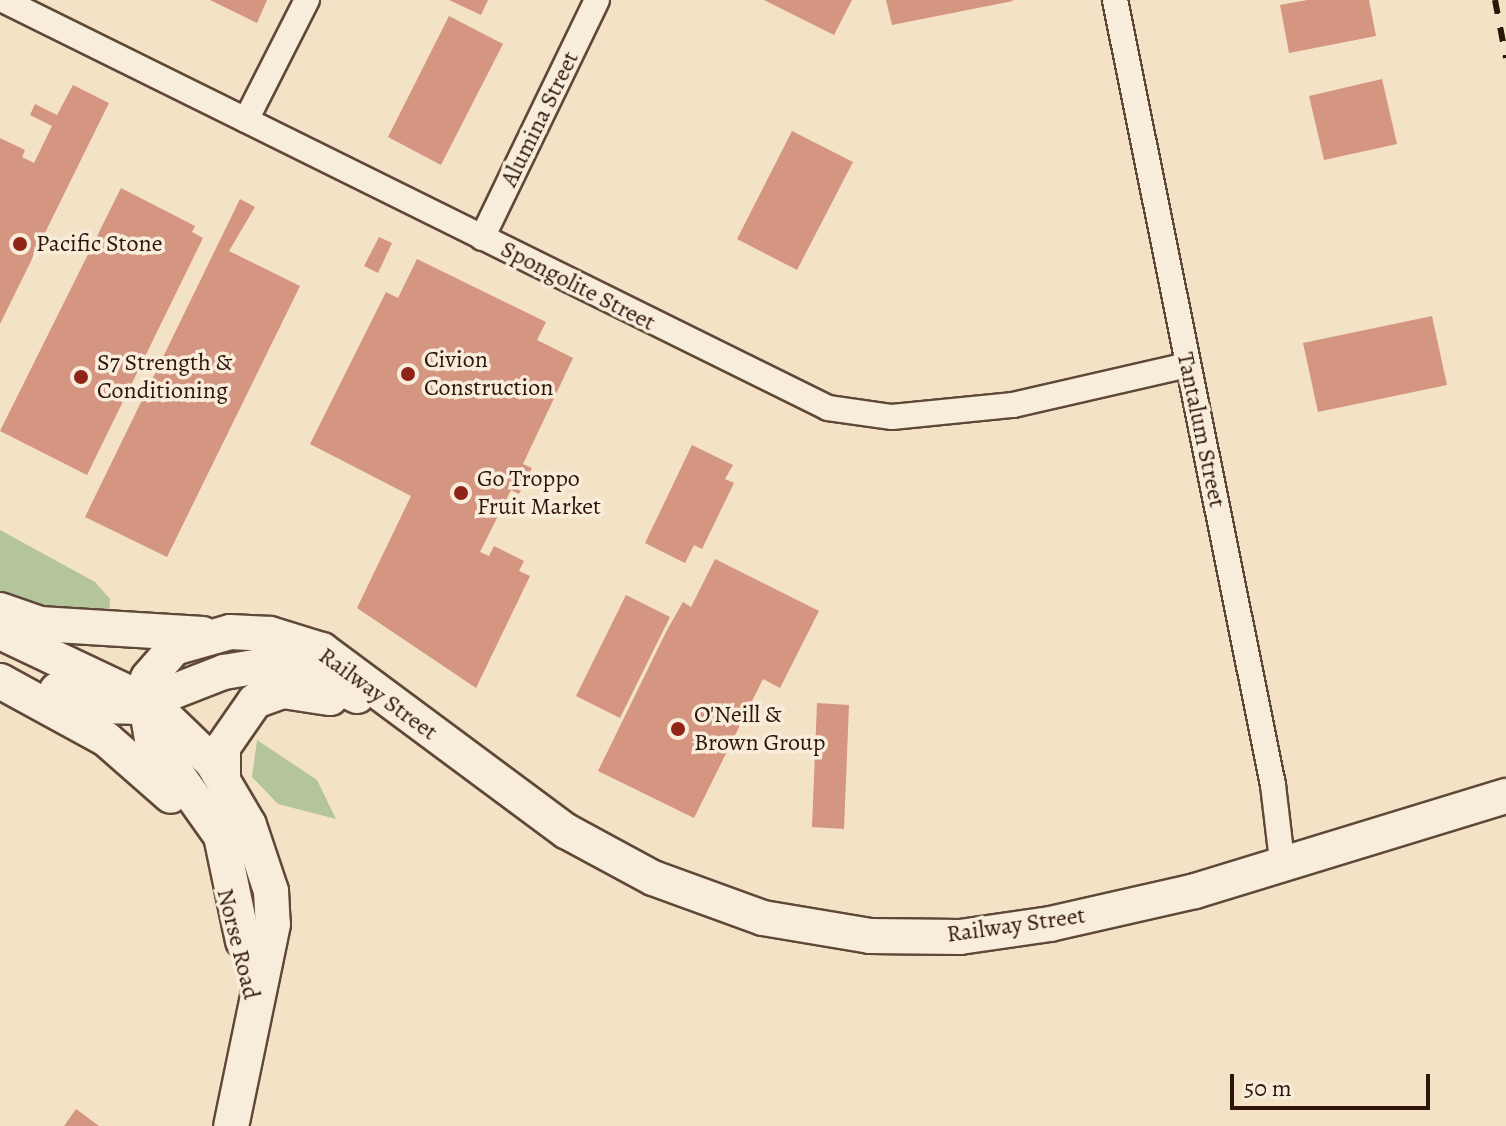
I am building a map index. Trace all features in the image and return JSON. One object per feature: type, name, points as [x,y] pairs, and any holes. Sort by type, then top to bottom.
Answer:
[{"type":"main road","points":[[0,610],[40,624],[211,635]]},
{"type":"main road","name":"Norse Road","points":[[0,632],[147,703],[223,777],[257,844],[273,906],[253,1039]]},
{"type":"main road","name":"Railway Street","points":[[147,703],[148,678],[166,655],[211,635],[270,634],[322,650],[458,755],[566,831],[653,878],[763,918],[870,936],[960,937],[1050,924],[1195,891],[1282,860],[1506,796]]},
{"type":"main road","name":"Railway Street","points":[[0,664],[84,703],[147,703],[224,672],[285,666],[338,684],[401,726]]},
{"type":"main road","name":"Norse Road","points":[[0,681],[106,739],[158,781],[205,843],[243,941],[253,1039]]},
{"type":"main road","name":"Railway Street","points":[[223,777],[223,747],[233,726],[255,701],[273,693],[313,693],[401,726],[458,755]]},
{"type":"main road","points":[[147,703],[157,748],[221,836],[243,941]]},
{"type":"main road","points":[[231,1126],[253,1039]]},
{"type":"street","name":"Spongolite Street","points":[[3,0],[828,408],[892,417],[1013,405],[1187,365]]},
{"type":"street","points":[[246,120],[307,0]]},
{"type":"street","name":"Alumina Street","points":[[482,238],[597,0]]},
{"type":"street","name":"Tantalum Street","points":[[1115,0],[1273,785],[1282,860]]},
{"type":"green space","points":[[0,530],[95,582],[110,599],[109,618],[0,601]]},
{"type":"green space","points":[[257,740],[317,780],[336,819],[278,804],[252,777]]},
{"type":"building","points":[[210,0],[267,0],[257,23]]},
{"type":"building","points":[[449,0],[488,0],[481,15]]},
{"type":"building","points":[[764,0],[852,0],[834,35]]},
{"type":"building","points":[[886,0],[1012,0],[1013,1],[892,25]]},
{"type":"building","points":[[1307,0],[1369,0],[1376,36],[1289,53],[1280,5]]},
{"type":"building","points":[[449,16],[503,44],[441,165],[388,137]]},
{"type":"building","points":[[1382,79],[1397,144],[1324,160],[1309,96]]},
{"type":"building","name":"Pacific Stone","points":[[73,85],[109,103],[0,324],[0,138],[25,150],[22,157],[34,163],[52,126],[30,115],[35,104],[57,115]]},
{"type":"building","points":[[792,131],[853,162],[797,270],[737,239]]},
{"type":"building","points":[[121,188],[195,226],[192,232],[203,238],[87,475],[0,431]]},
{"type":"building","points":[[240,199],[255,207],[229,251],[300,286],[167,557],[85,517]]},
{"type":"building","points":[[379,237],[392,243],[378,273],[364,266]]},
{"type":"building","points":[[417,259],[546,322],[537,340],[573,358],[523,464],[532,468],[519,494],[511,490],[480,552],[489,556],[494,546],[524,561],[519,571],[530,576],[476,688],[357,608],[411,496],[310,444],[386,292],[398,298]]},
{"type":"building","points":[[1432,316],[1447,385],[1318,412],[1303,343]]},
{"type":"building","points":[[692,445],[733,465],[725,479],[734,483],[702,549],[694,545],[685,563],[645,543]]},
{"type":"building","name":"O'Neill & Brown Group","points":[[715,559],[819,611],[780,688],[763,679],[694,818],[598,771],[666,632],[683,602],[691,607]]},
{"type":"building","points":[[626,595],[670,617],[620,718],[576,696]]},
{"type":"building","points":[[817,703],[849,705],[844,829],[812,827]]},
{"type":"building","points":[[76,1109],[99,1126],[64,1126]]},
{"type":"railway","points":[[1495,0],[1506,58]]},
{"type":"place","name":"Pacific Stone","points":[[20,244]]},
{"type":"place","name":"Civion Construction","points":[[408,374]]},
{"type":"place","name":"S7 Strength & Conditioning","points":[[81,377]]},
{"type":"place","name":"Go Troppo Fruit Market","points":[[461,493]]},
{"type":"place","name":"O'Neill & Brown Group","points":[[678,729]]}]
